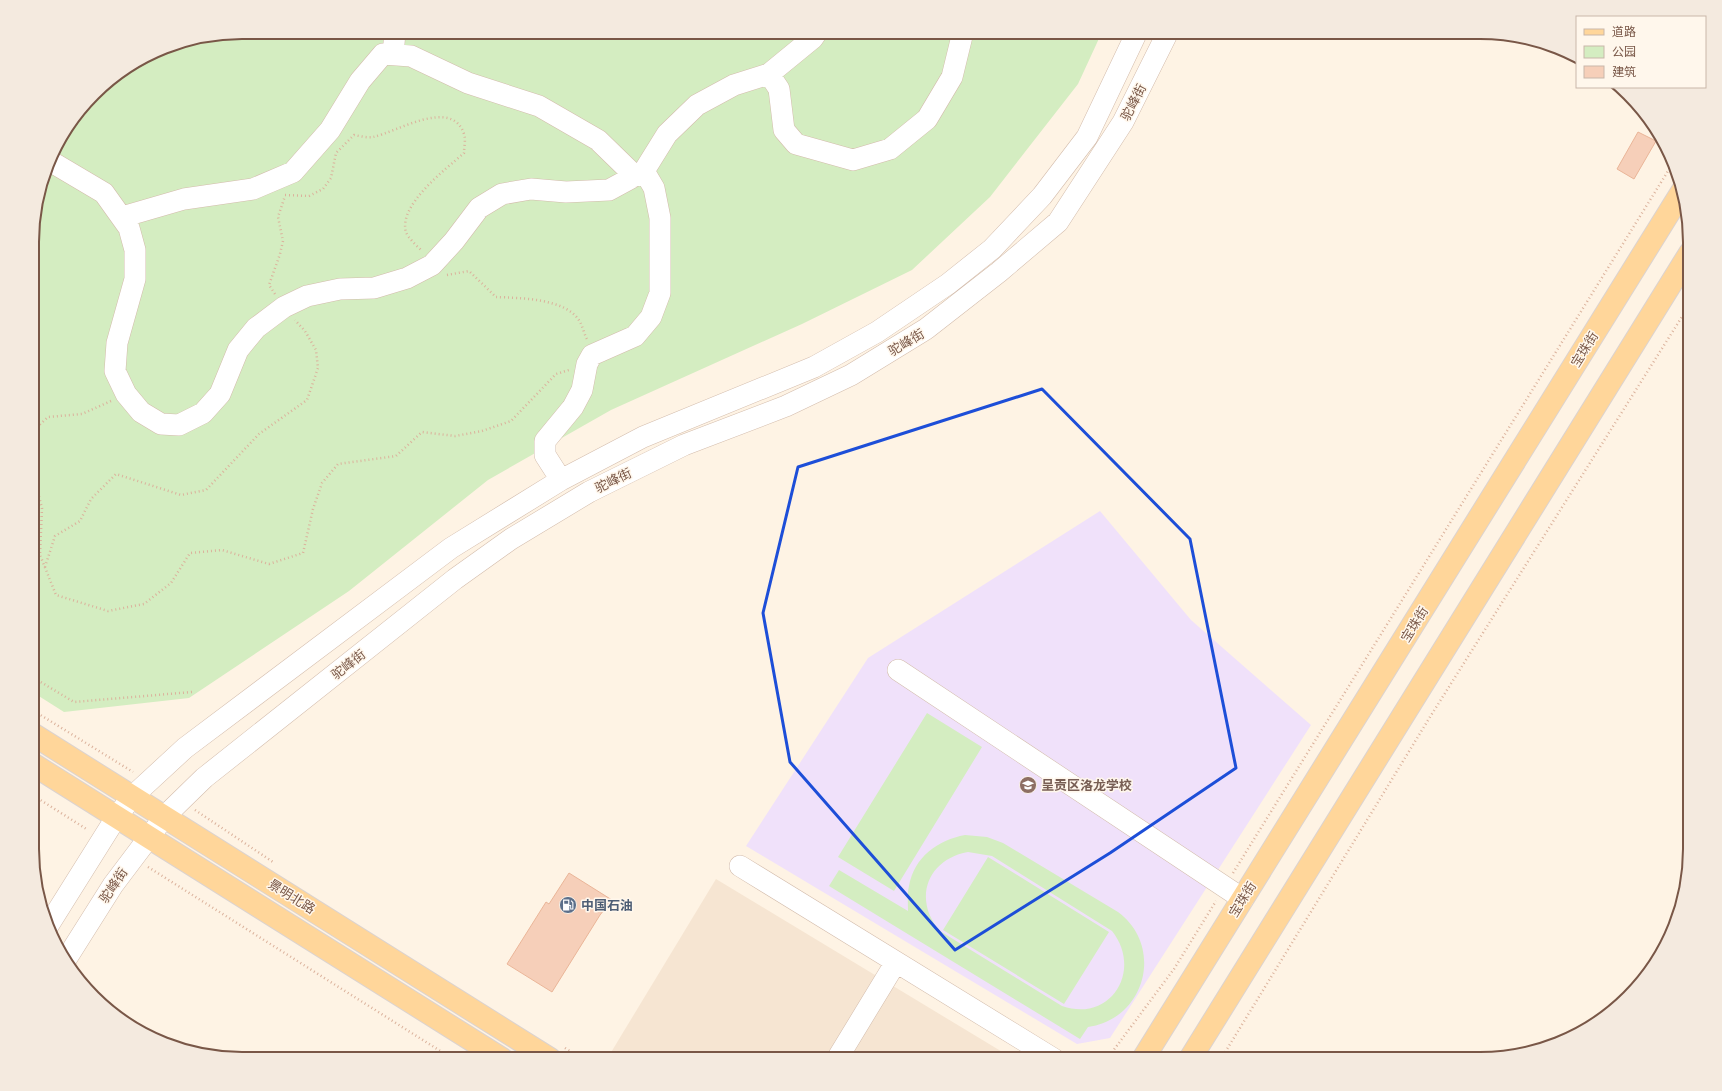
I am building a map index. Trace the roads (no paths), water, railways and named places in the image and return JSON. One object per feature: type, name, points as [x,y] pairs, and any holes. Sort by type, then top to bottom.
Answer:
[{"type":"main road","name":"宝珠街","points":[[1147,1052],[1678,198]]},
{"type":"main road","points":[[1194,1052],[1683,264]]},
{"type":"main road","name":"景明北路","points":[[39,738],[539,1052]]},
{"type":"main road","name":"景明北路","points":[[39,768],[491,1052]]},
{"type":"street","points":[[393,55],[394,39]]},
{"type":"street","points":[[55,163],[104,193],[129,228],[135,250],[135,279],[117,343],[115,371],[126,394],[141,412],[161,424],[179,424],[203,413],[216,399],[220,394],[238,350],[256,328],[284,307],[307,296],[334,290],[374,288],[407,278],[432,265],[454,241],[479,208],[502,194],[531,189],[566,192],[609,190],[639,173],[667,134],[697,104],[734,85],[769,74],[812,39]]},
{"type":"street","points":[[769,74],[779,89],[784,130],[796,144],[853,160],[890,149],[927,119],[952,77],[961,39]]},
{"type":"street","name":"驼峰街","points":[[52,920],[117,816],[133,796],[185,748],[451,548],[561,480],[643,436],[814,367],[877,332],[948,284],[992,249],[1042,196],[1078,149],[1086,137],[1134,39]]},
{"type":"street","name":"驼峰街","points":[[69,955],[113,885],[148,836],[165,816],[210,773],[455,579],[511,539],[589,492],[684,445],[786,406],[851,375],[926,330],[999,272],[1058,222],[1123,122],[1164,39]]},
{"type":"street","points":[[122,217],[184,199],[253,189],[293,172],[330,130],[360,81],[383,54],[411,56],[468,83],[539,106],[598,140],[639,173],[654,188],[660,218],[660,294],[651,317],[635,336],[590,359],[582,390],[573,407],[546,441],[545,455],[561,480]]},
{"type":"street","points":[[898,670],[1242,899]]},
{"type":"street","points":[[740,866],[1043,1052]]},
{"type":"street","points":[[841,1052],[896,962]]},
{"type":"place","name":"呈贡区洛龙学校","points":[[1028,785]]},
{"type":"place","name":"中国石油","points":[[568,905]]}]
